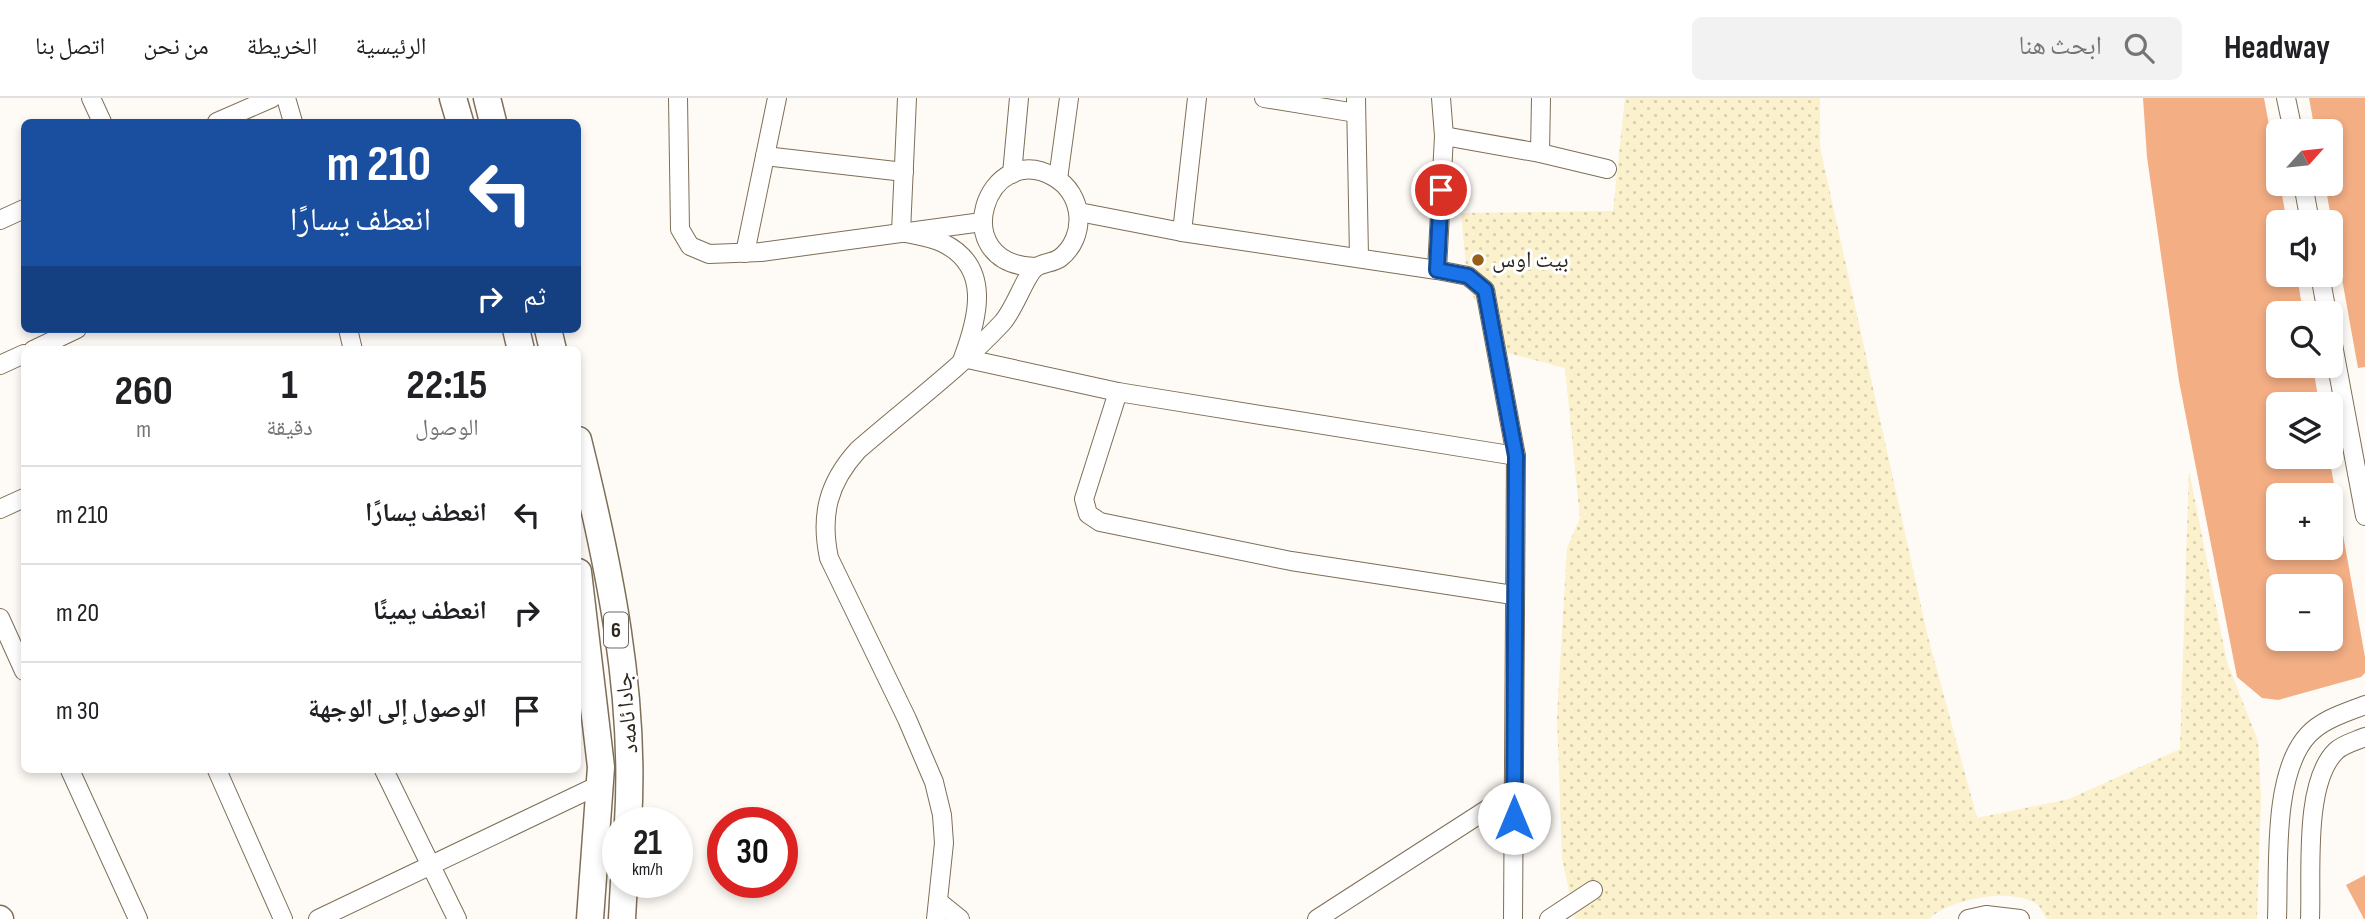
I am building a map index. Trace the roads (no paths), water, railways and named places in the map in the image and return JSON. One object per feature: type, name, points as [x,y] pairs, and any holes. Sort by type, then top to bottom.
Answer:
[{"type":"main road","points":[[453,98],[459,119]]},
{"type":"main road","points":[[487,98],[492,119]]},
{"type":"main road","name":"جادا ئامەد","points":[[581,454],[601,545],[626,686],[631,762],[629,807]]},
{"type":"main road","name":"جادا ئامەد","points":[[581,620],[601,784],[590,919]]},
{"type":"main road","points":[[622,919],[623,898]]},
{"type":"street","points":[[91,98],[101,119]]},
{"type":"street","points":[[224,119],[272,98]]},
{"type":"street","points":[[286,98],[292,119]]},
{"type":"street","points":[[678,98],[680,229],[690,246],[699,251],[709,254],[745,253],[982,222]]},
{"type":"street","points":[[745,253],[777,98]]},
{"type":"street","points":[[901,232],[907,98]]},
{"type":"street","points":[[1012,174],[1019,98]]},
{"type":"street","points":[[1058,179],[1069,98]]},
{"type":"street","points":[[1182,232],[1197,98]]},
{"type":"street","points":[[1264,98],[1356,106],[1359,256]]},
{"type":"street","points":[[1437,270],[1444,136],[1441,98]]},
{"type":"street","points":[[1540,153],[1541,98]]},
{"type":"street","points":[[2286,98],[2290,119]]},
{"type":"street","points":[[1444,136],[1540,153],[1607,169]]},
{"type":"street","points":[[765,156],[904,172]]},
{"type":"street","points":[[1038,171],[1058,179],[1068,188],[1079,212],[1075,238],[1069,249],[1060,258],[1035,267],[1022,267],[999,256],[991,247],[982,222],[989,193],[1012,174],[1038,171]]},
{"type":"street","points":[[0,220],[21,210]]},
{"type":"street","points":[[1079,212],[1182,232],[1359,256],[1437,270],[1468,276],[1485,290],[1516,456],[1513,919]]},
{"type":"street","points":[[901,232],[943,243],[958,254],[969,268],[979,303],[977,321],[963,358]]},
{"type":"street","points":[[960,919],[937,911],[944,843],[934,782],[908,719],[829,558],[824,535],[825,511],[831,488],[842,467],[1003,322],[1035,267]]},
{"type":"street","points":[[41,346],[69,333]]},
{"type":"street","points":[[0,365],[21,355]]},
{"type":"street","points":[[963,358],[1118,392],[1516,456]]},
{"type":"street","points":[[2339,378],[2365,516]]},
{"type":"street","points":[[1118,392],[1084,499],[1088,514],[1100,522],[1291,561],[1513,595]]},
{"type":"street","points":[[0,509],[21,499]]},
{"type":"street","points":[[0,618],[17,635],[21,656]]},
{"type":"street","points":[[2277,919],[2287,775],[2296,750],[2309,734],[2326,720],[2365,705]]},
{"type":"street","points":[[2309,734],[2332,756]]},
{"type":"street","points":[[2310,919],[2316,787],[2338,749],[2365,737]]},
{"type":"street","points":[[71,773],[138,919]]},
{"type":"street","points":[[218,773],[283,919]]},
{"type":"street","points":[[385,773],[457,919]]},
{"type":"street","points":[[318,919],[601,784]]},
{"type":"street","points":[[1317,919],[1514,792]]},
{"type":"street","points":[[1549,919],[1593,890]]},
{"type":"street","points":[[1968,919],[1986,915],[2020,919]]},
{"type":"place","name":"بيت اوس","points":[[1478,260]]}]
